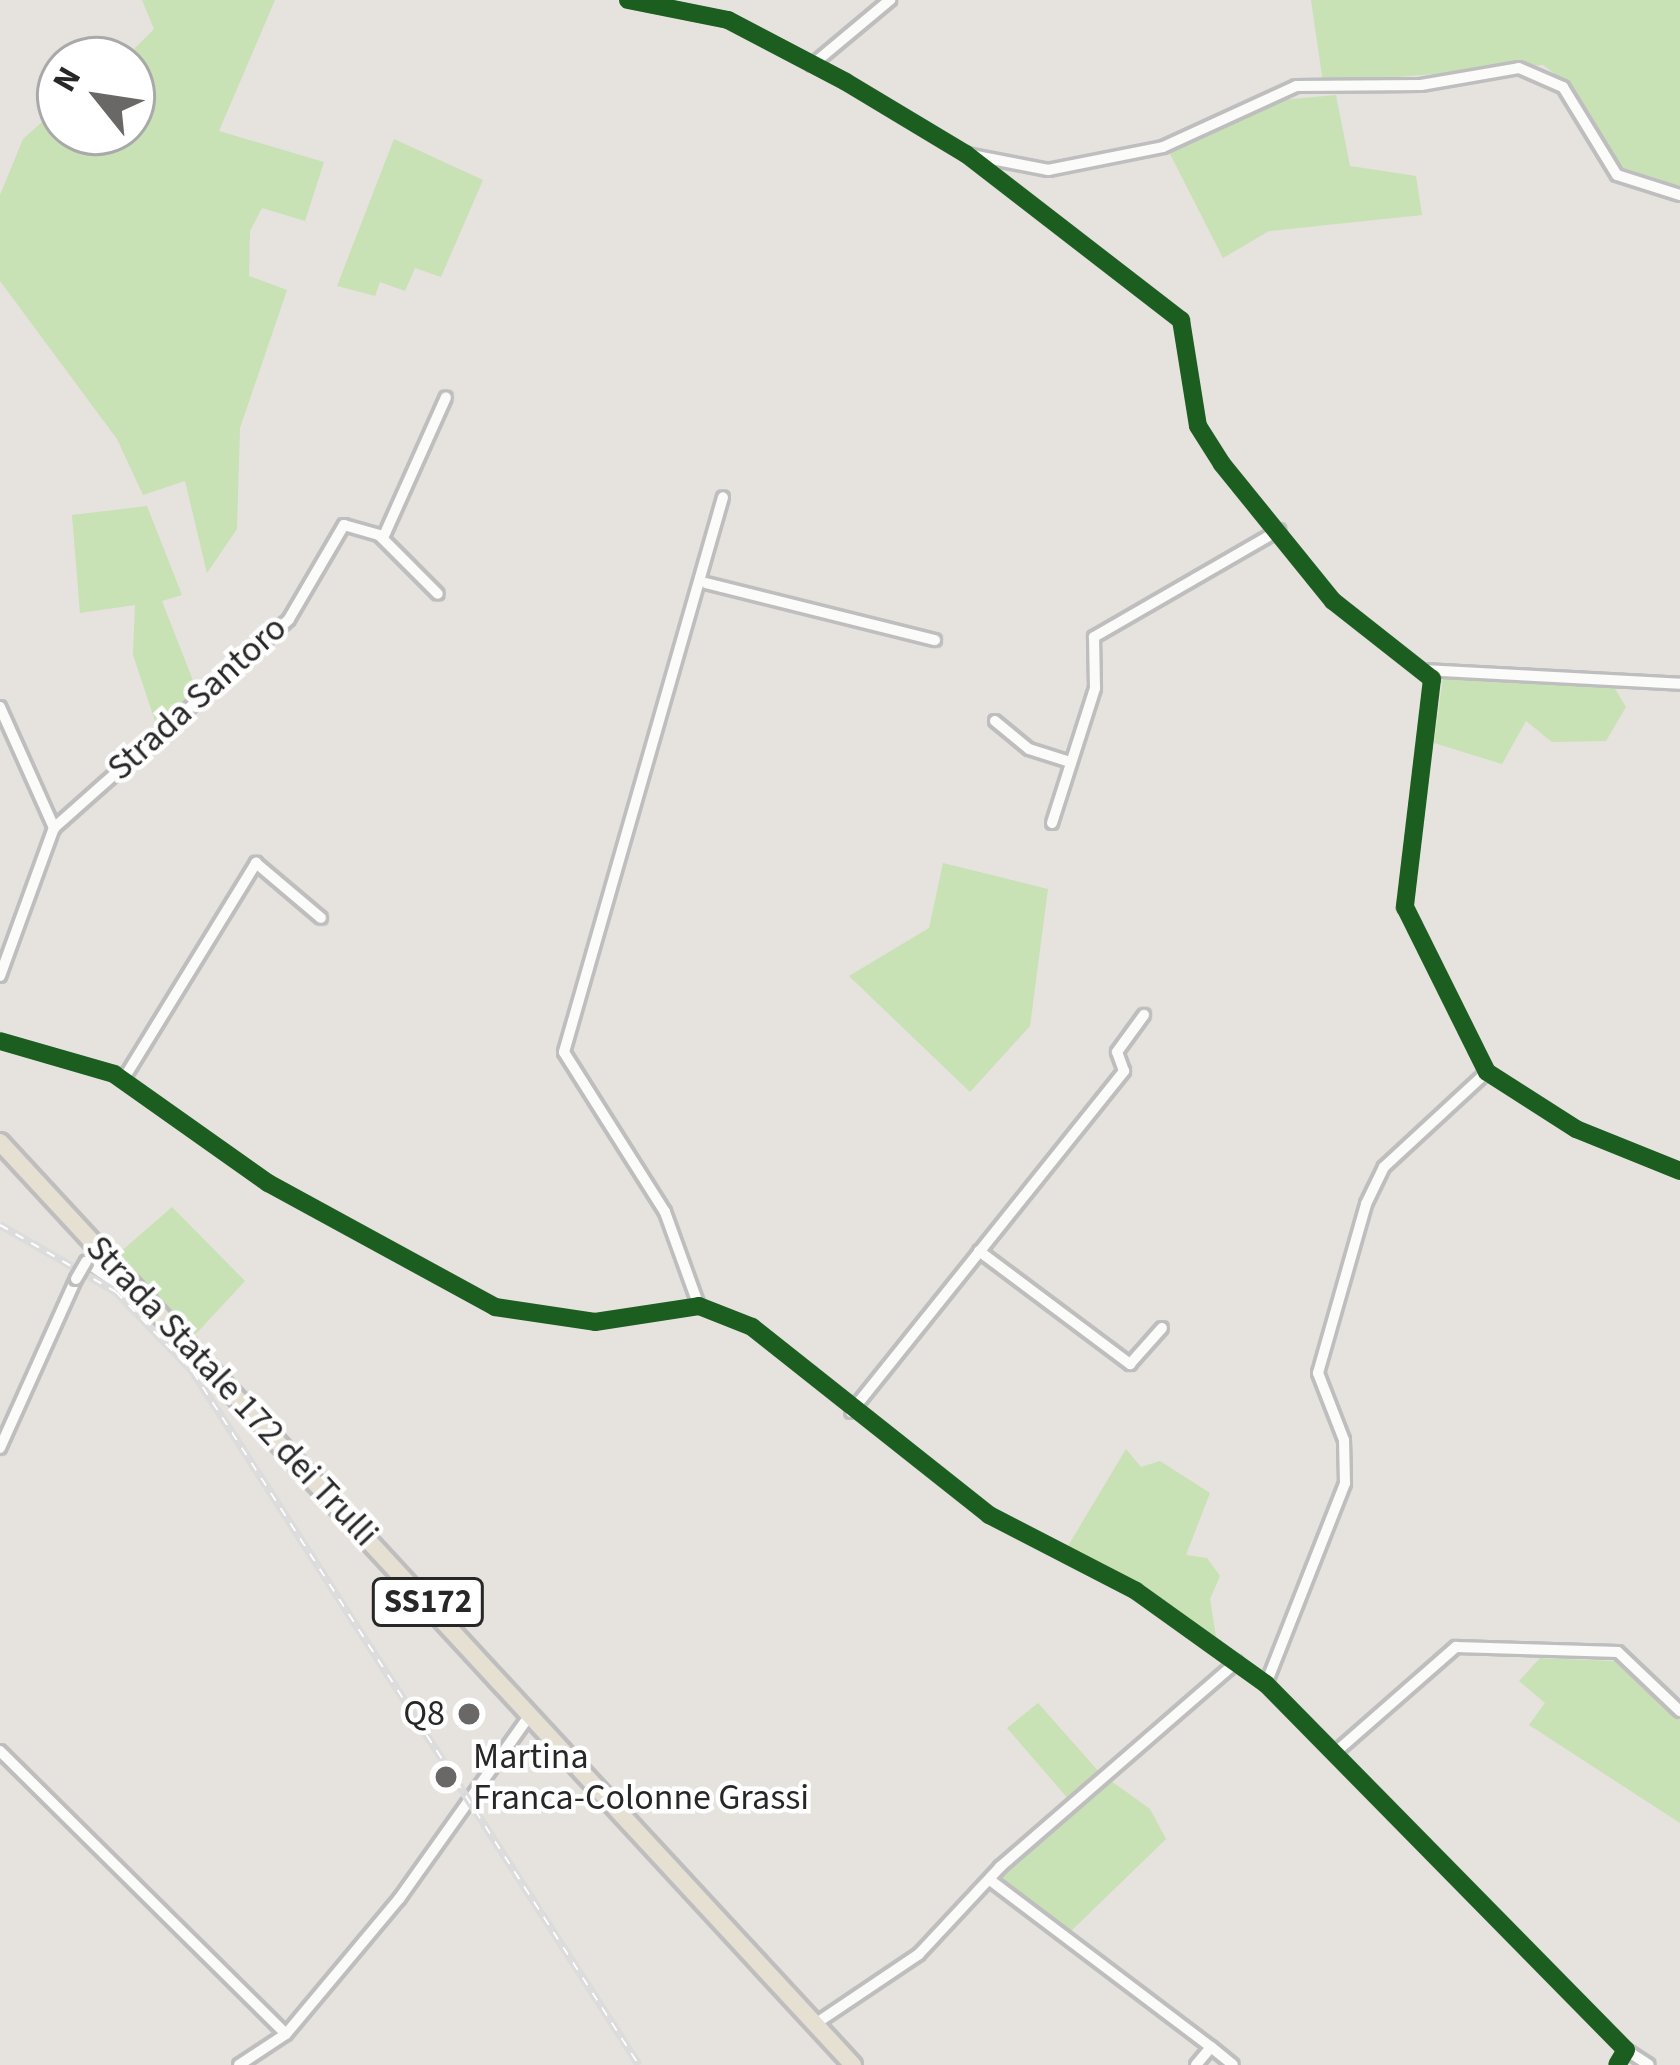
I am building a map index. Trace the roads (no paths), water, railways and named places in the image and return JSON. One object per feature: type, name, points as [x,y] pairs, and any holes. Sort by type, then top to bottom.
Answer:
[{"type":"main road","name":"Strada Statale 172 dei Trulli","points":[[0,1142],[853,2065]]},
{"type":"street","points":[[812,65],[890,0]]},
{"type":"street","points":[[629,1],[728,20],[812,65],[966,154],[1181,320],[1198,426],[1333,601],[1424,670],[1435,690],[1406,907],[1487,1072],[1576,1129],[1680,1171]]},
{"type":"street","points":[[966,154],[1068,167],[1163,147],[1296,86],[1421,86],[1519,68],[1563,87],[1617,176],[1680,195]]},
{"type":"street","points":[[438,595],[383,538],[446,397]]},
{"type":"street","points":[[699,1306],[665,1212],[564,1052],[706,583],[723,496]]},
{"type":"street","name":"Strada Santoro","points":[[0,976],[54,828],[289,619],[344,525],[383,538]]},
{"type":"street","points":[[1052,824],[1099,671],[1094,637],[1279,530]]},
{"type":"street","points":[[706,583],[935,640]]},
{"type":"street","points":[[1424,670],[1680,684]]},
{"type":"street","points":[[0,706],[54,828]]},
{"type":"street","points":[[994,721],[1029,749],[1070,762]]},
{"type":"street","points":[[123,1080],[256,863],[321,918]]},
{"type":"street","points":[[850,1412],[1124,1071],[1117,1052],[1144,1015]]},
{"type":"street","points":[[0,1041],[123,1080],[268,1184],[495,1306],[595,1322],[699,1306],[752,1327],[850,1412],[989,1515],[1136,1591],[1266,1684],[1626,2050],[1649,2065]]},
{"type":"street","points":[[1266,1684],[1345,1483],[1344,1440],[1318,1373],[1366,1204],[1384,1168],[1487,1072]]},
{"type":"street","points":[[979,1251],[1130,1364],[1162,1328]]},
{"type":"street","points":[[0,1448],[86,1262],[148,1302]]},
{"type":"street","points":[[1336,1751],[1456,1647],[1618,1652],[1680,1711]]},
{"type":"street","points":[[815,2024],[903,1968],[990,1880],[1237,1662]]},
{"type":"street","points":[[238,2065],[259,2059],[286,2034],[437,1850],[531,1713]]},
{"type":"street","points":[[0,1751],[286,2034]]},
{"type":"street","points":[[990,1880],[1233,2065]]},
{"type":"street","points":[[1196,2065],[1211,2047]]},
{"type":"street","points":[[1618,2065],[1626,2050]]},
{"type":"railway","points":[[0,1225],[116,1292],[193,1372],[639,2065]]},
{"type":"place","name":"Q8","points":[[469,1714]]},
{"type":"place","name":"Martina Franca-Colonne Grassi","points":[[446,1777]]}]
